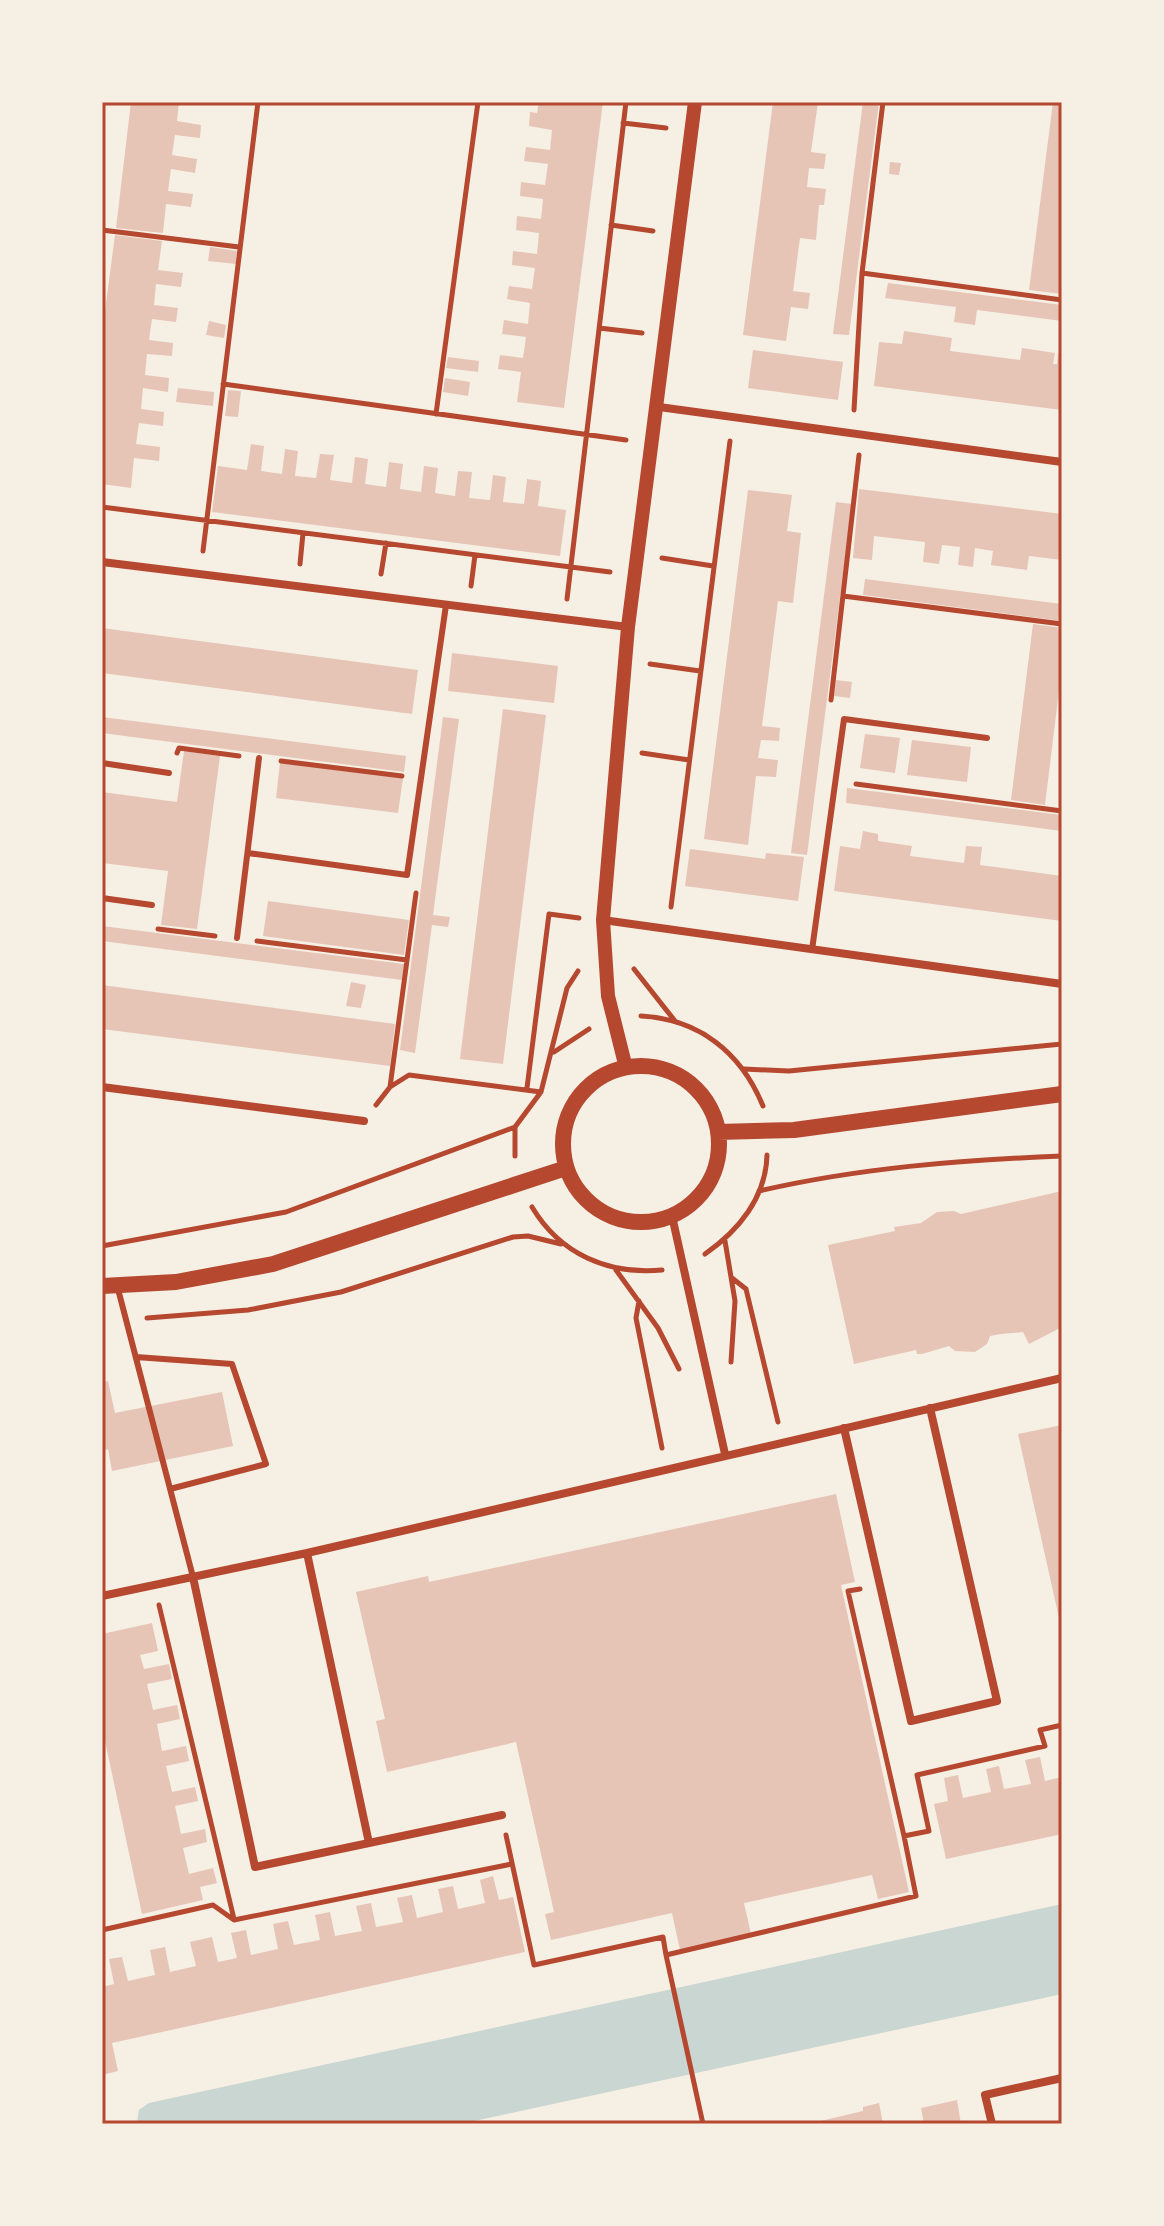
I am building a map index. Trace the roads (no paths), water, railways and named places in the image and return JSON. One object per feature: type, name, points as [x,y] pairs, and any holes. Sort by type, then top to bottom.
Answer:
[{"type":"main road","points":[[626,1068],[657,1068],[686,1081],[707,1104],[718,1132],[716,1163],[709,1183],[697,1199],[672,1216],[633,1222],[608,1215],[578,1191],[566,1168],[564,1129],[573,1104],[601,1077],[626,1068]]},
{"type":"main road","points":[[718,1132],[768,1131],[1062,1094]]},
{"type":"main road","points":[[110,1286],[176,1282],[273,1264],[566,1168]]},
{"type":"street","points":[[626,1068],[611,1020],[604,926],[628,627],[659,407],[695,102]]},
{"type":"street","points":[[659,407],[1062,462]]},
{"type":"street","points":[[102,562],[628,627]]},
{"type":"street","points":[[604,926],[668,928],[1062,984]]},
{"type":"street","points":[[102,1087],[364,1121]]},
{"type":"street","points":[[672,1216],[725,1454]]},
{"type":"street","points":[[102,1596],[307,1553],[1062,1378]]},
{"type":"street","points":[[844,1428],[911,1721],[968,1708],[997,1701],[930,1408]]},
{"type":"street","points":[[307,1553],[369,1843]]},
{"type":"street","points":[[193,1577],[255,1867],[502,1815]]},
{"type":"street","points":[[992,2124],[985,2095],[1062,2078]]},
{"type":"lane","points":[[248,853],[407,875],[446,605]]},
{"type":"lane","points":[[812,950],[844,719],[987,738]]},
{"type":"lane","points":[[237,938],[259,758]]},
{"type":"lane","points":[[102,763],[169,773]]},
{"type":"lane","points":[[102,898],[152,905]]},
{"type":"lane","points":[[110,1286],[126,1321],[193,1577]]},
{"type":"lane","points":[[136,1357],[232,1364],[266,1464],[170,1489]]}]
